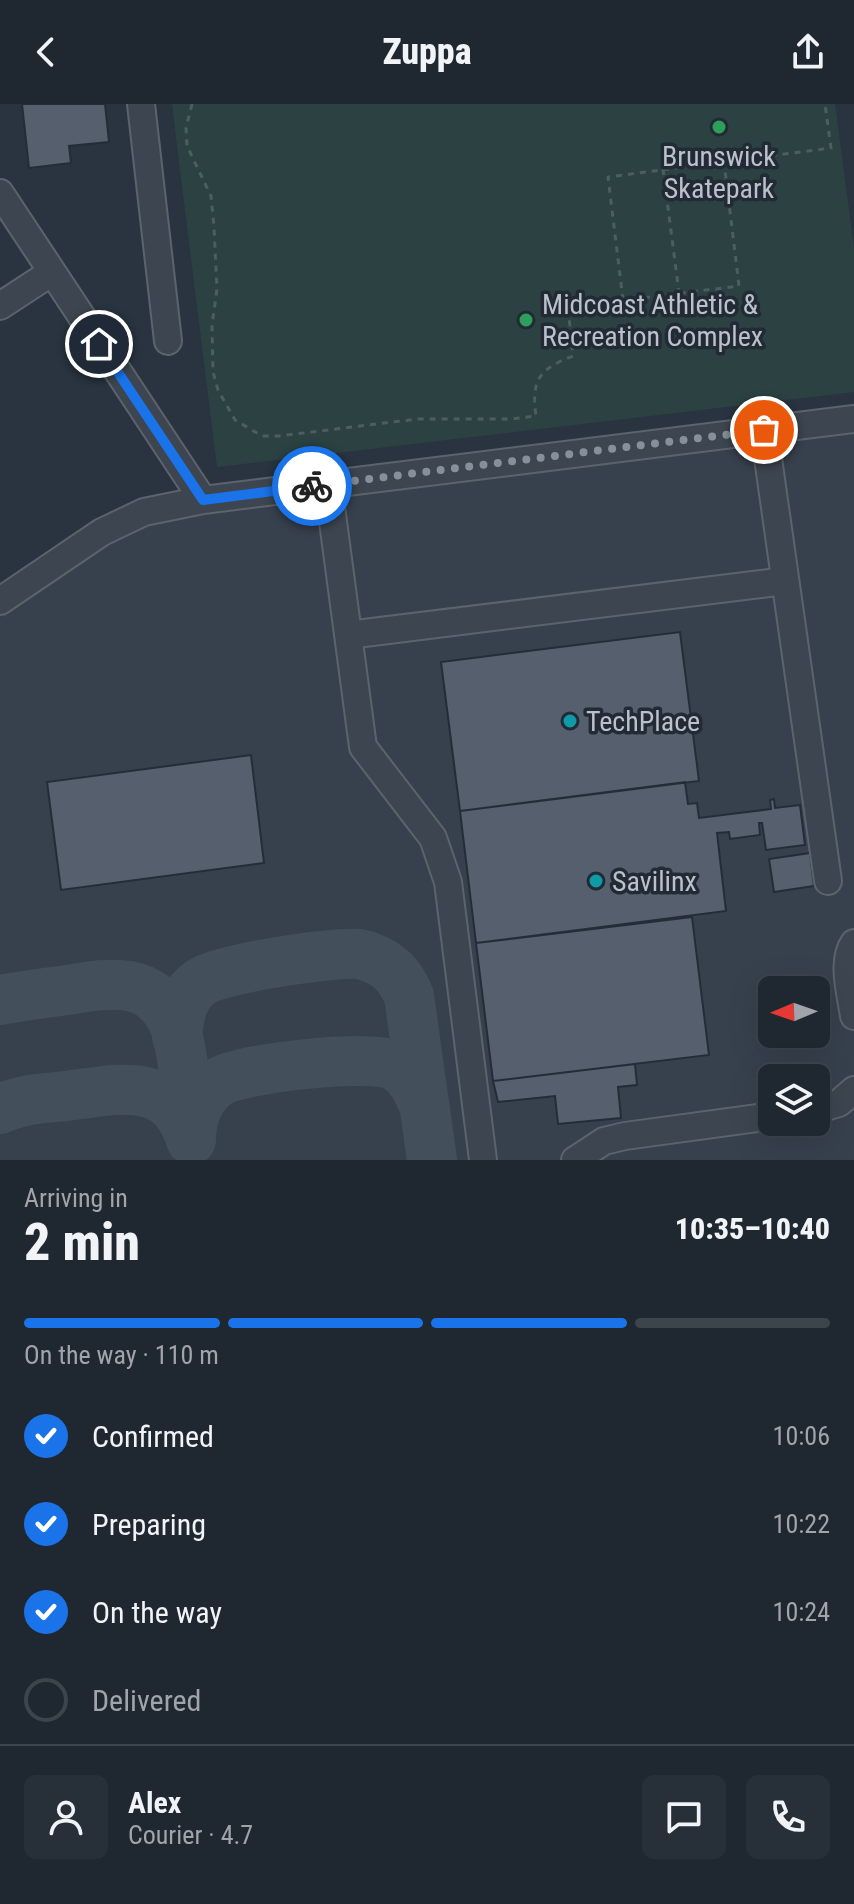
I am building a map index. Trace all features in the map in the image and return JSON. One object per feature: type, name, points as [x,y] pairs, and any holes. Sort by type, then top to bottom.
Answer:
[{"type":"street","points":[[141,104],[168,341]]},
{"type":"street","points":[[0,193],[203,500]]},
{"type":"street","points":[[0,306],[52,272]]},
{"type":"street","points":[[0,601],[102,532],[144,512],[203,500],[854,419]]},
{"type":"street","points":[[764,430],[828,881]]},
{"type":"street","points":[[328,484],[363,747],[433,838],[443,864],[483,1160]]},
{"type":"street","points":[[348,635],[785,581]]},
{"type":"street","points":[[854,943],[848,967],[854,1016]]},
{"type":"street","points":[[830,1106],[839,1103],[854,1090]]},
{"type":"street","points":[[575,1160],[604,1141],[625,1136],[758,1118]]},
{"type":"path","points":[[192,104],[186,128],[187,146],[211,196],[214,227],[217,289],[212,325],[213,372],[226,408],[235,420],[262,436],[417,419],[536,416],[534,385],[539,376],[573,356],[568,307],[739,286],[724,162]]},
{"type":"path","points":[[623,300],[608,177],[831,148],[825,104]]},
{"type":"path","points":[[663,169],[679,293]]},
{"type":"path","points":[[572,344],[605,341]]},
{"type":"shaded area","points":[[854,433],[854,1160],[0,1160],[0,617],[138,526],[228,507]]},
{"type":"green space","name":"Midcoast Athletic & Recreation Complex","points":[[172,104],[835,104],[854,248],[854,392],[217,467]]},
{"type":"building","points":[[22,104],[105,104],[109,142],[69,146],[71,163],[29,168]]},
{"type":"building","name":"TechPlace","points":[[680,632],[699,781],[460,811],[441,662]]},
{"type":"building","points":[[251,755],[264,863],[61,890],[47,782]]},
{"type":"building","name":"Savilinx","points":[[685,782],[688,804],[697,803],[699,818],[771,809],[770,800],[774,799],[775,808],[800,805],[805,845],[766,850],[762,823],[759,823],[760,835],[730,839],[729,832],[717,833],[726,911],[476,943],[460,811]]},
{"type":"building","points":[[810,853],[814,886],[774,892],[769,859]]},
{"type":"building","points":[[692,917],[709,1055],[493,1081],[476,943]]},
{"type":"building","points":[[635,1064],[637,1085],[618,1087],[621,1118],[558,1124],[555,1096],[498,1102],[493,1081]]},
{"type":"taxiway","points":[[177,1037],[180,1014],[190,993],[201,982],[213,977],[253,966],[327,956],[359,954],[377,960],[397,975],[409,996],[432,1160]]},
{"type":"taxiway","points":[[0,1000],[113,985],[141,989],[153,996],[164,1007],[177,1032],[191,1137]]},
{"type":"taxiway","points":[[191,1137],[198,1107],[205,1094],[217,1083],[250,1072],[304,1064],[358,1061],[393,1065],[409,1078],[425,1108]]},
{"type":"taxiway","points":[[0,1109],[41,1098],[106,1091],[141,1091],[157,1096],[170,1105],[182,1119],[191,1140]]},
{"type":"way so far","points":[[312,486],[764,430]]},
{"type":"place","name":"Brunswick Skatepark","points":[[719,127]]},
{"type":"place","name":"Midcoast Athletic & Recreation Complex","points":[[526,320]]},
{"type":"place","name":"TechPlace","points":[[570,721]]},
{"type":"place","name":"Savilinx","points":[[596,881]]},
{"type":"route","points":[[99,344],[203,500],[312,486]]}]
